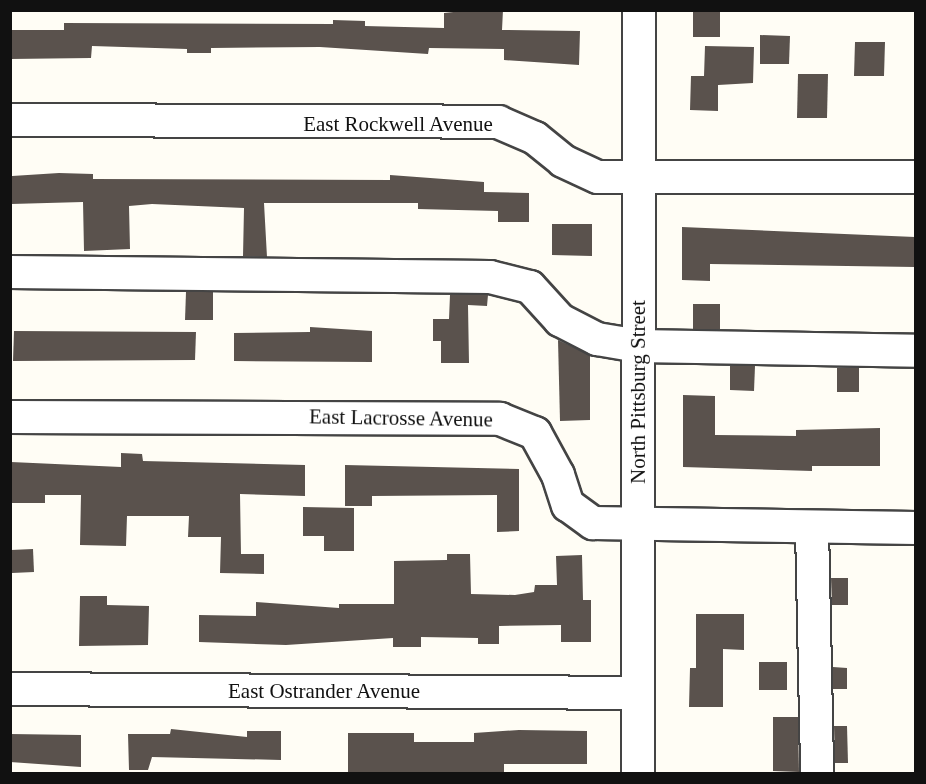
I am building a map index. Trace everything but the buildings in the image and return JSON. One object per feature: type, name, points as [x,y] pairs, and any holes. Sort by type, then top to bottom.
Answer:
[{"type":"street","name":"North Pittsburg Street","points":[[638,774],[639,10]]},
{"type":"street","name":"East Rockwell Avenue","points":[[10,120],[498,122],[535,138],[563,161],[598,177],[915,177]]},
{"type":"street","points":[[10,272],[490,277],[530,287],[560,320],[597,339],[639,346],[915,351]]},
{"type":"street","name":"East Lacrosse Avenue","points":[[10,417],[500,419],[535,433],[558,475],[568,505],[593,523],[638,526],[915,528]]},
{"type":"street","points":[[812,527],[817,774]]},
{"type":"street","name":"East Ostrander Avenue","points":[[10,689],[638,693]]}]
